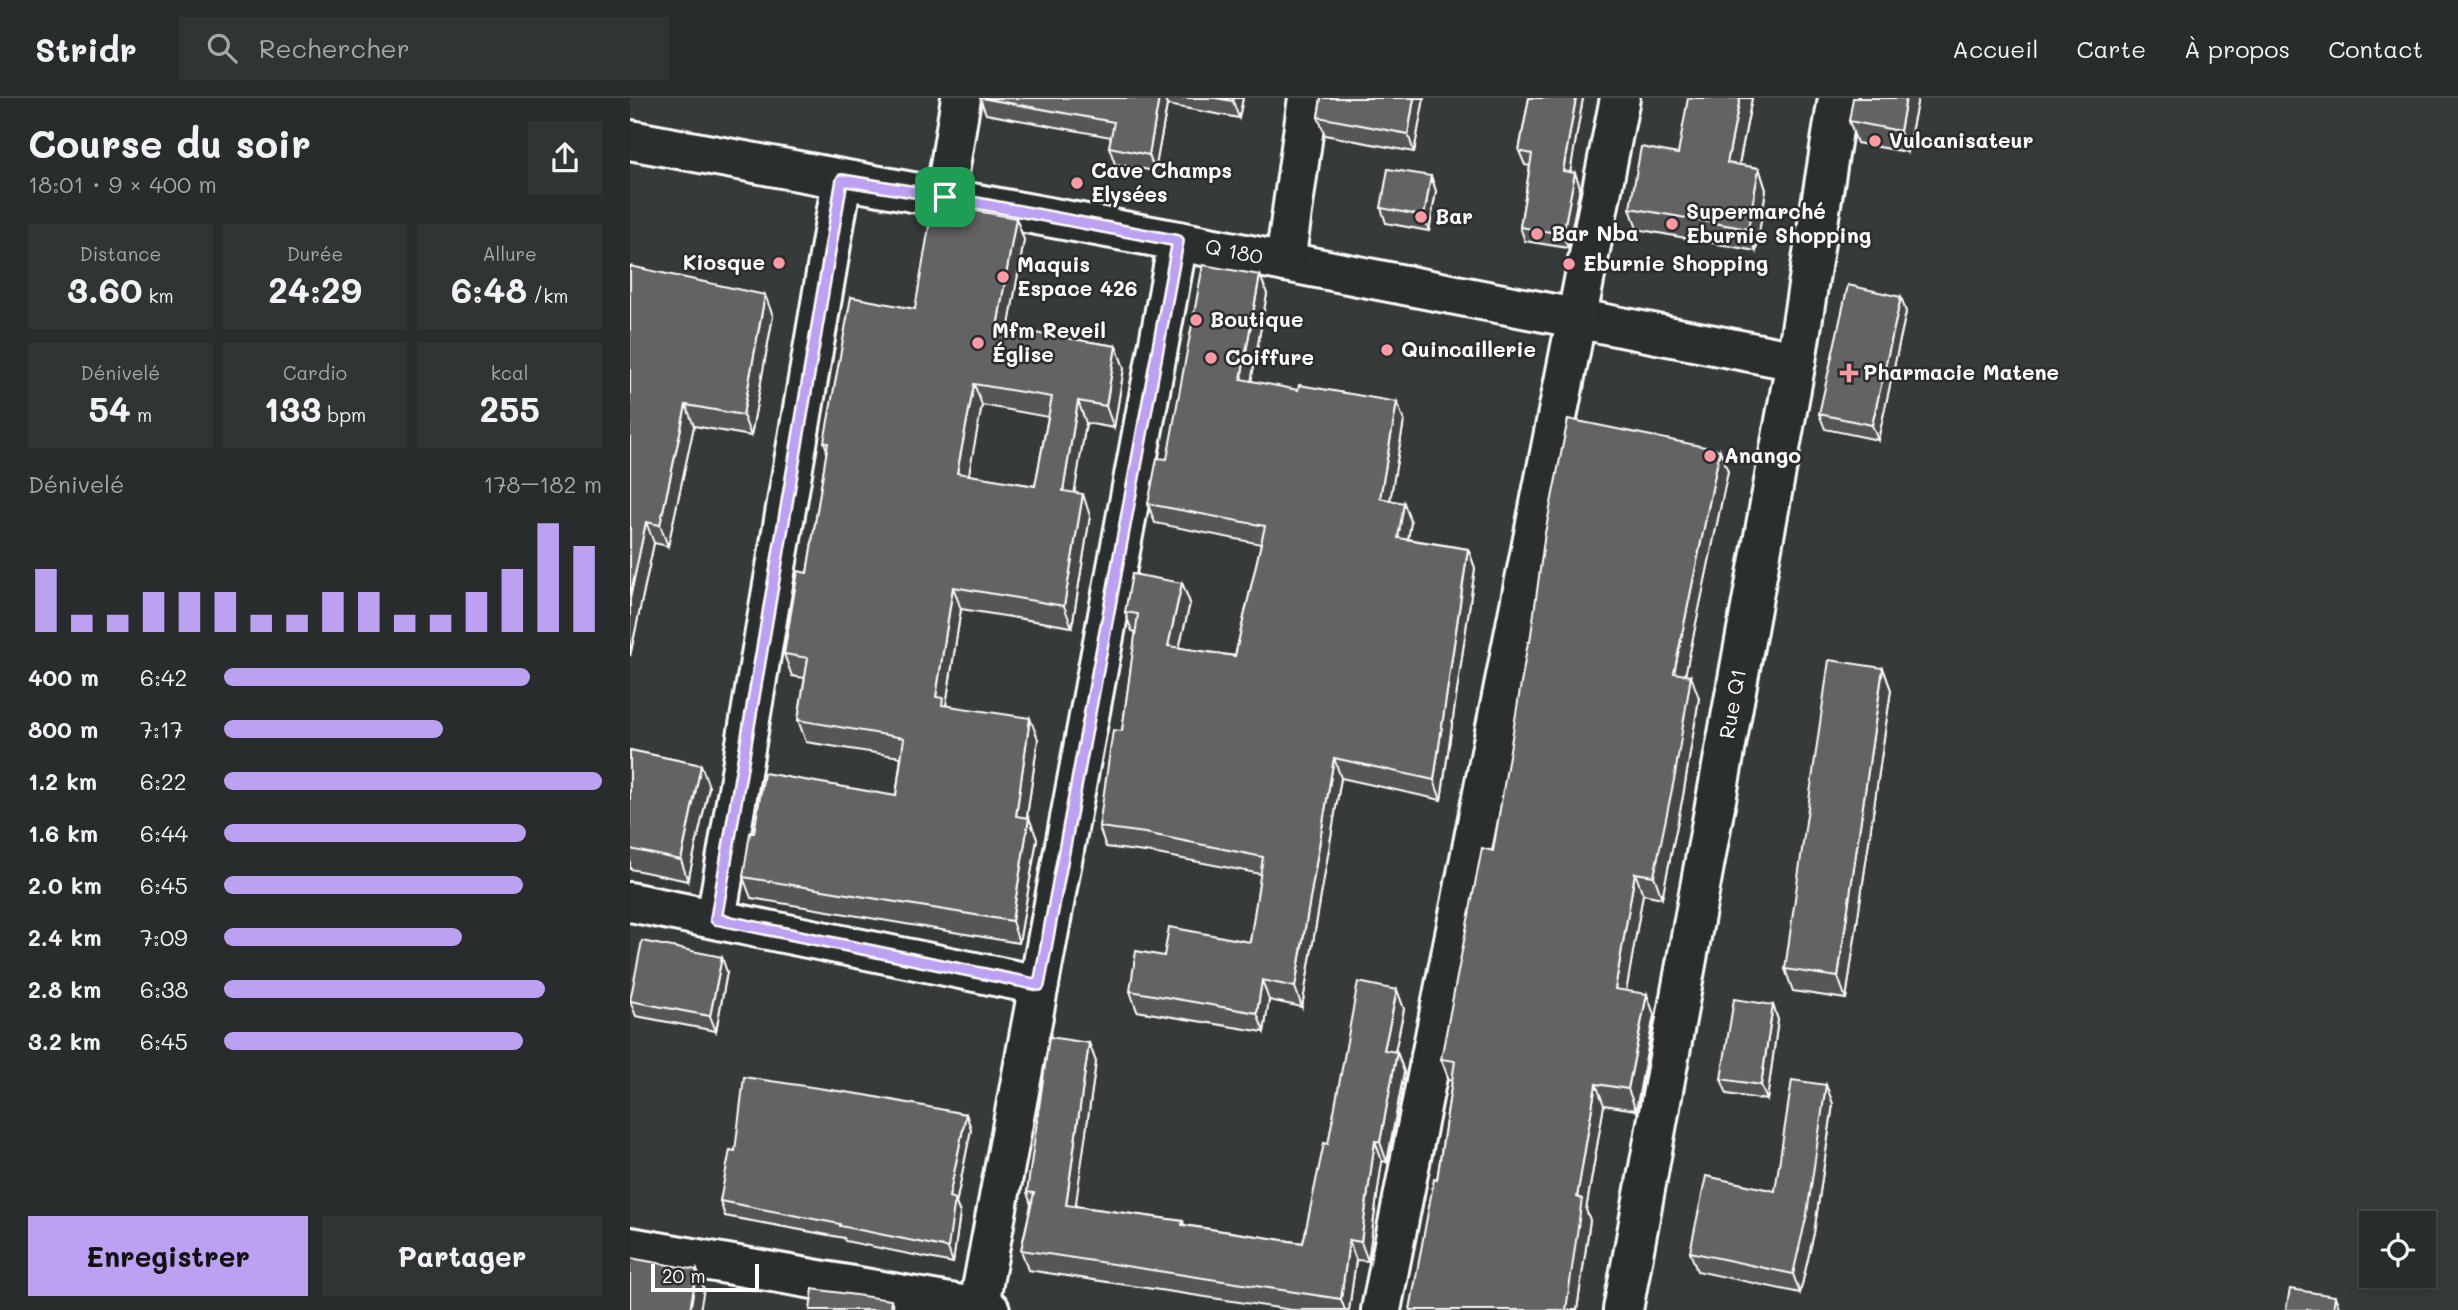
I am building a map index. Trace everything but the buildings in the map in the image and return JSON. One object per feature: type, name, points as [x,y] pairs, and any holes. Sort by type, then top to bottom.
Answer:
[{"type":"street","points":[[945,197],[961,98]]},
{"type":"street","points":[[1285,262],[1308,98]]},
{"type":"street","points":[[1381,1310],[1620,98]]},
{"type":"street","name":"Rue Q1","points":[[1623,1310],[1796,361],[1838,98]]},
{"type":"street","name":"Q 180","points":[[630,140],[1178,241],[1796,361]]},
{"type":"street","points":[[716,919],[842,180]]},
{"type":"street","points":[[630,1247],[983,1309],[1039,985],[1178,241]]},
{"type":"street","points":[[630,902],[1039,985]]},
{"type":"place","name":"Vulcanisateur","points":[[1875,141]]},
{"type":"place","name":"Cave Champs Elysées","points":[[1077,183]]},
{"type":"place","name":"Bar","points":[[1421,217]]},
{"type":"place","name":"Supermarché Eburnie Shopping","points":[[1672,224]]},
{"type":"place","name":"Bar Nba","points":[[1537,234]]},
{"type":"place","name":"Kiosque","points":[[779,263]]},
{"type":"place","name":"Eburnie Shopping","points":[[1569,264]]},
{"type":"place","name":"Maquis Espace 426","points":[[1003,277]]},
{"type":"place","name":"Boutique","points":[[1196,320]]},
{"type":"place","name":"Mfm Reveil Église","points":[[978,343]]},
{"type":"place","name":"Quincaillerie","points":[[1387,350]]},
{"type":"place","name":"Coiffure","points":[[1211,358]]},
{"type":"place","name":"Pharmacie Matene","points":[[1849,373]]},
{"type":"place","name":"Anango","points":[[1710,456]]},
{"type":"route","points":[[842,180],[945,197],[1178,241],[1039,985],[716,919],[842,180]]}]
